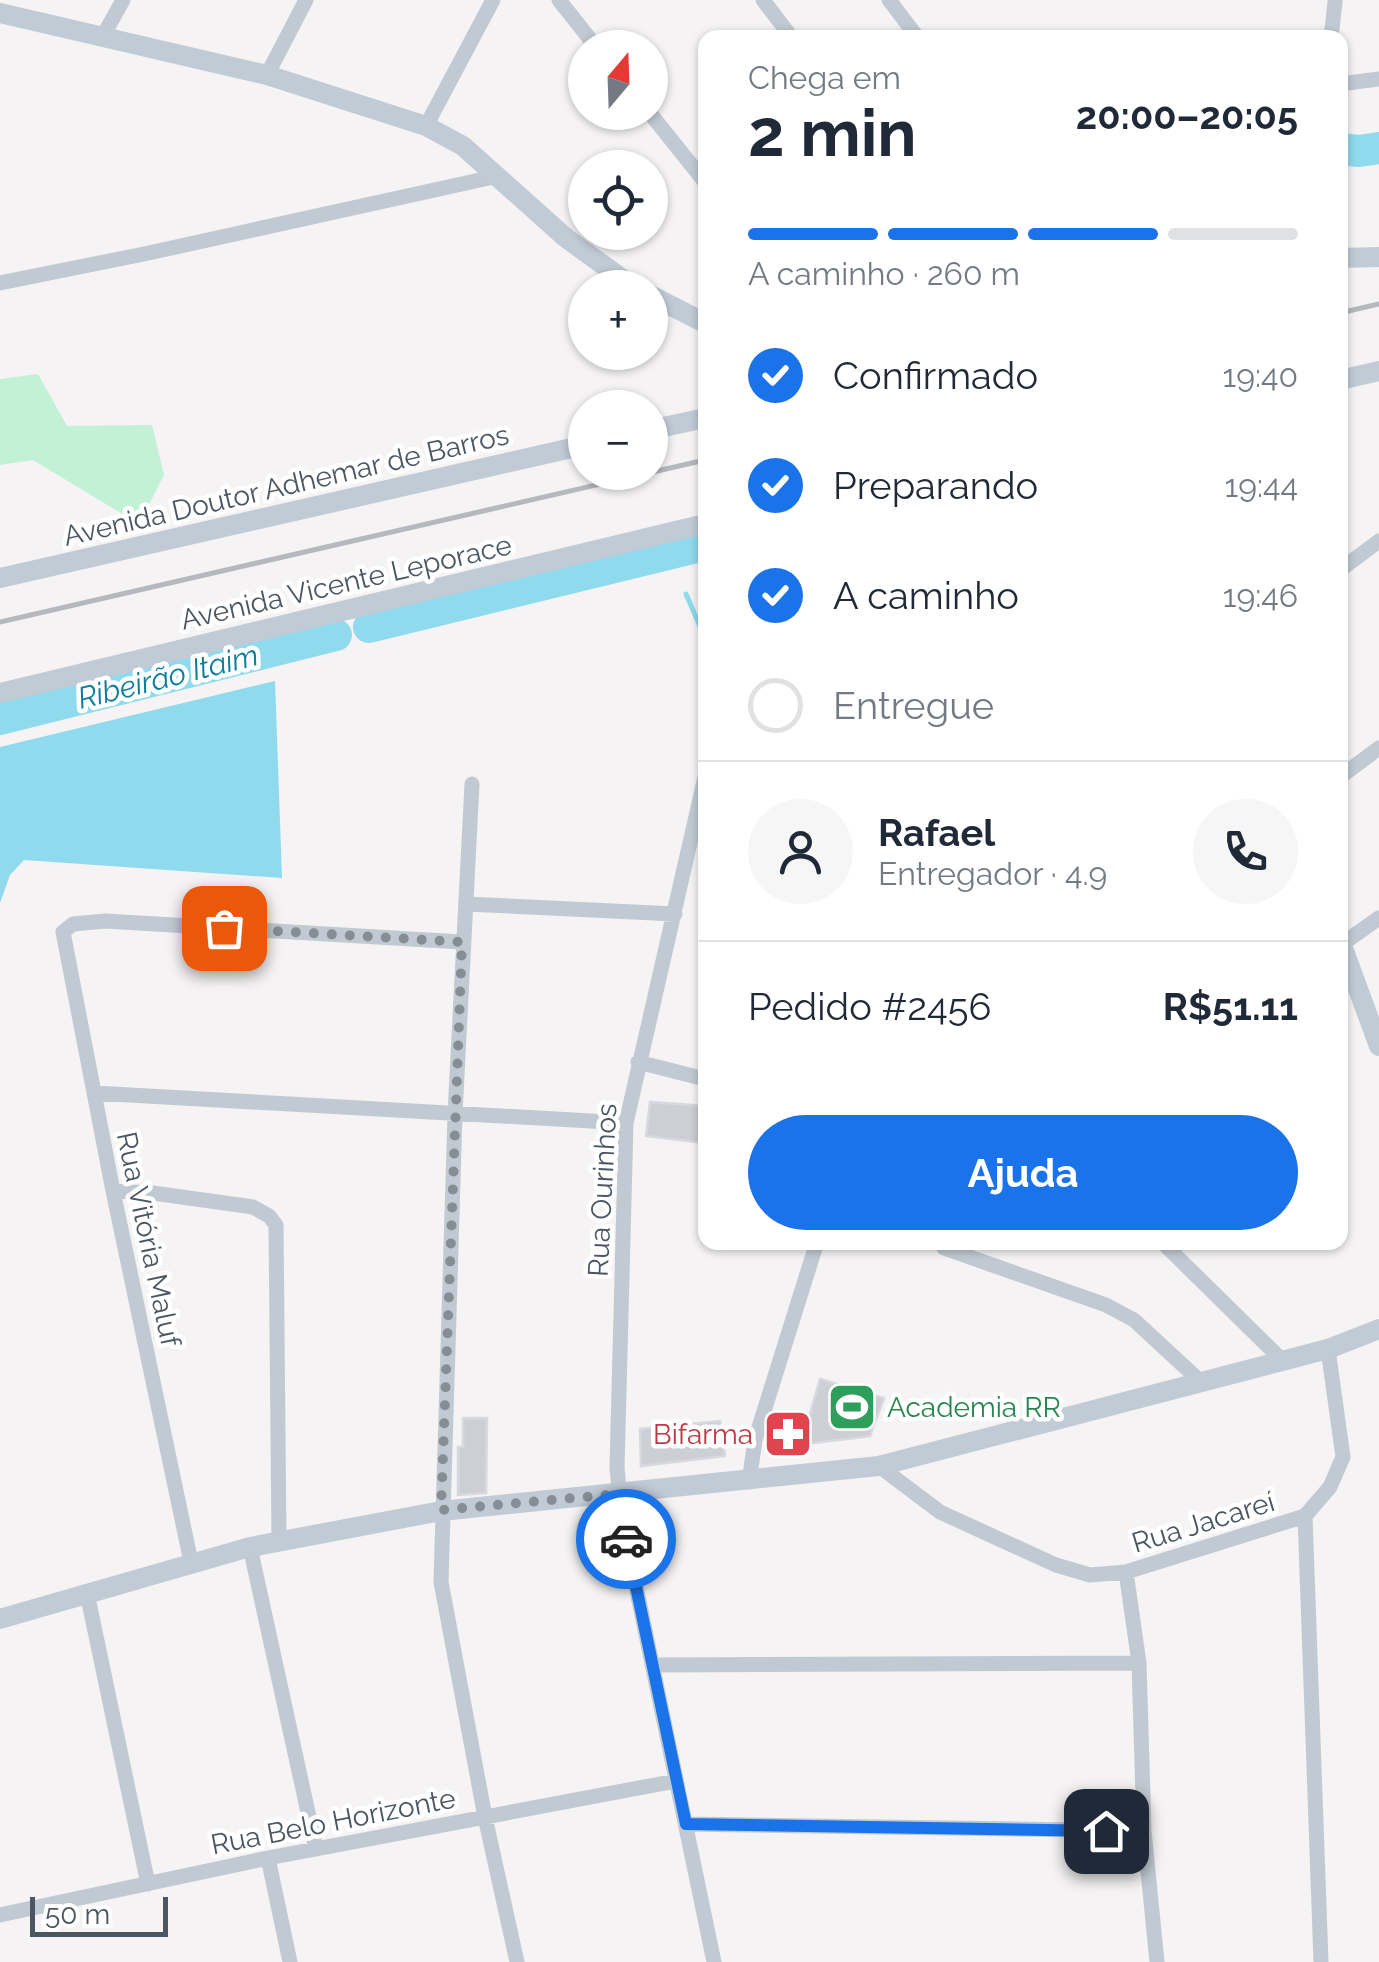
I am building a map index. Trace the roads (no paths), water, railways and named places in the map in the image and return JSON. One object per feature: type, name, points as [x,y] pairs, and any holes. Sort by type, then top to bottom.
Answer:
[{"type":"main road","points":[[0,13],[266,75],[426,126],[463,146],[566,238],[610,270]]},
{"type":"main road","points":[[1348,258],[1379,258]]},
{"type":"main road","points":[[668,305],[698,320]]},
{"type":"main road","points":[[1348,378],[1379,371]]},
{"type":"main road","points":[[668,426],[698,420]]},
{"type":"main road","name":"Avenida Doutor Adhemar de Barros","points":[[0,578],[568,449]]},
{"type":"main road","name":"Avenida Vicente Leporace","points":[[0,693],[698,526]]},
{"type":"main road","points":[[1348,961],[1379,1046]]},
{"type":"main road","points":[[0,1618],[250,1547],[441,1510],[878,1466],[1328,1349],[1379,1329]]},
{"type":"street","points":[[103,36],[122,0]]},
{"type":"street","points":[[266,75],[306,0]]},
{"type":"street","points":[[426,126],[493,0]]},
{"type":"street","points":[[559,0],[583,30]]},
{"type":"street","points":[[762,0],[786,30]]},
{"type":"street","points":[[889,0],[912,30]]},
{"type":"street","points":[[1332,30],[1334,0]]},
{"type":"street","points":[[1348,83],[1379,78]]},
{"type":"street","points":[[664,130],[698,173]]},
{"type":"street","points":[[0,282],[498,176]]},
{"type":"street","points":[[1348,564],[1379,541]]},
{"type":"street","points":[[1348,771],[1379,748]]},
{"type":"street","points":[[472,784],[454,1114],[441,1582],[517,1962]]},
{"type":"street","name":"Rua Ourinhos","points":[[698,809],[626,1122],[618,1494],[714,1962]]},
{"type":"street","points":[[466,904],[675,914]]},
{"type":"street","points":[[1348,938],[1379,918]]},
{"type":"street","name":"Rua Vitória Maluf","points":[[191,1562],[62,939],[66,926],[105,921],[462,942]]},
{"type":"street","points":[[638,1062],[698,1078]]},
{"type":"street","points":[[94,1093],[626,1122]]},
{"type":"street","points":[[113,1191],[253,1207],[276,1225],[278,1541]]},
{"type":"street","points":[[749,1482],[754,1440],[814,1250]]},
{"type":"street","points":[[950,1250],[1106,1305],[1134,1320],[1201,1382]]},
{"type":"street","points":[[1170,1250],[1283,1361]]},
{"type":"street","points":[[1305,1516],[1330,1487],[1343,1457],[1328,1349]]},
{"type":"street","name":"Rua Jacareí","points":[[878,1466],[940,1512],[1056,1565],[1090,1575],[1126,1572],[1305,1516],[1321,1962]]},
{"type":"street","points":[[250,1547],[316,1849]]},
{"type":"street","points":[[1126,1572],[1139,1663],[1144,1831],[1157,1962]]},
{"type":"street","points":[[88,1593],[148,1884]]},
{"type":"street","points":[[652,1665],[1139,1663]]},
{"type":"street","name":"Rua Belo Horizonte","points":[[0,1915],[268,1858],[676,1780]]},
{"type":"street","points":[[686,1824],[1144,1831]]},
{"type":"street","points":[[268,1858],[290,1962]]},
{"type":"water","points":[[275,681],[282,878],[24,860],[10,875],[0,903],[0,747]]},
{"type":"waterway","name":"Ribeirão Itaim","points":[[1348,150],[1379,148]]},
{"type":"waterway","name":"Ribeirão Itaim","points":[[369,627],[698,547]]},
{"type":"waterway","points":[[686,594],[698,622]]},
{"type":"waterway","name":"Ribeirão Itaim","points":[[0,719],[336,635]]},
{"type":"railway","points":[[1348,311],[1379,304]]},
{"type":"railway","points":[[0,622],[698,462]]},
{"type":"place","name":"Academia RR","points":[[852,1407]]},
{"type":"place","name":"Bifarma","points":[[788,1434]]}]
